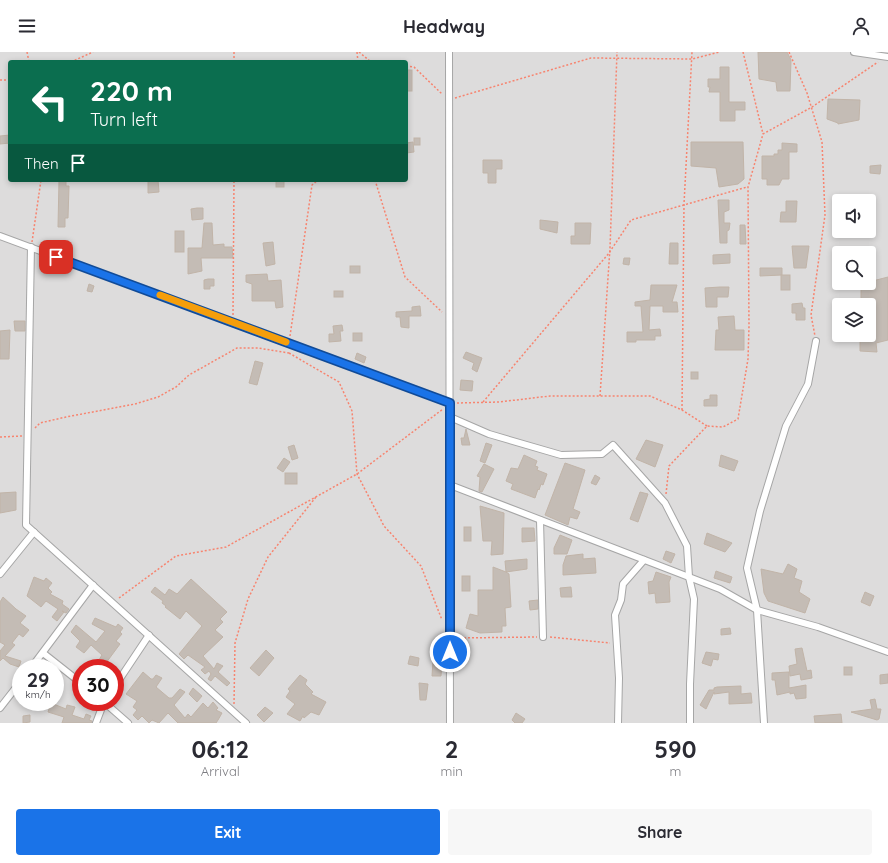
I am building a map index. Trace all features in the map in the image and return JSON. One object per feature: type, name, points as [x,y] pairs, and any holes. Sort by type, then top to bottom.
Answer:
[{"type":"street","points":[[448,52],[450,319],[450,723]]},
{"type":"street","points":[[854,52],[887,55]]},
{"type":"street","points":[[0,236],[450,403]]},
{"type":"street","points":[[31,247],[26,525],[246,723]]},
{"type":"street","points":[[764,723],[757,610],[747,568],[760,511],[786,426],[808,384],[816,341]]},
{"type":"street","points":[[450,417],[489,434],[561,455],[602,454],[613,445],[665,504],[688,546],[689,577],[694,599],[690,684],[690,723]]},
{"type":"street","points":[[450,485],[720,589],[757,610],[818,627],[888,652]]},
{"type":"street","points":[[540,520],[543,637]]},
{"type":"street","points":[[0,574],[34,532]]},
{"type":"street","points":[[618,723],[619,678],[615,615],[621,600],[623,584],[644,560]]},
{"type":"street","points":[[38,659],[93,585]]},
{"type":"street","points":[[124,672],[149,635]]},
{"type":"street","points":[[43,653],[72,676]]},
{"type":"street","points":[[0,708],[12,693]]},
{"type":"street","points":[[96,723],[101,711]]},
{"type":"street","points":[[114,711],[128,723]]},
{"type":"path","points":[[75,60],[93,52]]},
{"type":"path","points":[[358,52],[368,60]]},
{"type":"path","points":[[600,396],[609,253],[617,52]]},
{"type":"path","points":[[682,410],[684,204],[692,52]]},
{"type":"path","points":[[408,66],[414,67],[449,100],[591,58],[692,60],[719,52]]},
{"type":"path","points":[[113,602],[176,556],[226,547],[357,474],[450,403],[483,402],[550,396],[650,396],[682,410],[707,426],[723,427],[738,420],[748,359],[748,187],[763,134],[743,52]]},
{"type":"path","points":[[789,52],[807,93],[822,142],[825,215],[811,315],[816,341]]},
{"type":"path","points":[[763,134],[812,107],[887,55]]},
{"type":"path","points":[[31,247],[41,182]]},
{"type":"path","points":[[233,323],[234,182]]},
{"type":"path","points":[[288,343],[312,185],[316,182]]},
{"type":"path","points":[[376,182],[405,277],[450,319]]},
{"type":"path","points":[[483,402],[609,253],[631,220],[748,187]]},
{"type":"path","points":[[0,436],[28,436],[40,423],[135,404],[158,397],[176,387],[189,375],[237,348],[258,348],[288,353],[339,382],[352,411],[357,474],[384,526],[421,566],[444,624]]},
{"type":"path","points":[[288,353],[303,349]]},
{"type":"path","points":[[665,504],[669,466],[707,426]]},
{"type":"path","points":[[234,712],[235,643],[248,599],[268,557],[317,496]]},
{"type":"path","points":[[450,638],[543,637],[617,644]]},
{"type":"shaded area","points":[[0,52],[888,52],[888,723],[0,723]]},
{"type":"building","points":[[758,52],[787,52],[791,60],[790,91],[777,91],[776,82],[759,79]]},
{"type":"building","points":[[720,67],[729,67],[729,102],[745,102],[745,110],[735,110],[735,121],[720,121],[720,92],[709,92],[710,87],[708,87],[708,79],[720,79]]},
{"type":"building","points":[[408,70],[412,70],[412,91],[408,91]]},
{"type":"building","points":[[828,99],[860,100],[859,120],[838,124],[827,119]]},
{"type":"building","points":[[8,135],[8,143],[0,144],[0,136]]},
{"type":"building","points":[[414,138],[420,138],[420,145],[414,145]]},
{"type":"building","points":[[413,142],[414,152],[408,153],[408,143]]},
{"type":"building","points":[[691,142],[743,142],[744,179],[738,184],[719,187],[716,168],[691,166]]},
{"type":"building","points":[[782,143],[797,144],[797,152],[789,152],[789,179],[782,179],[779,185],[767,185],[767,179],[762,179],[762,156],[774,156],[774,154],[778,154],[778,150],[782,150]]},
{"type":"building","points":[[483,160],[502,160],[502,169],[496,169],[496,183],[488,183],[488,173],[483,173]]},
{"type":"building","points":[[881,165],[880,174],[870,173],[870,166]]},
{"type":"building","points":[[59,182],[66,182],[66,186],[69,186],[68,218],[65,218],[65,227],[58,227]]},
{"type":"building","points":[[148,182],[158,182],[159,192],[148,193]]},
{"type":"building","points":[[276,182],[284,182],[284,187],[276,187]]},
{"type":"building","points":[[718,200],[729,200],[729,210],[724,212],[724,223],[730,223],[729,230],[727,231],[727,243],[720,243]]},
{"type":"building","points":[[786,201],[797,201],[796,222],[780,222],[781,212],[786,212]]},
{"type":"building","points":[[203,208],[203,219],[192,220],[191,209]]},
{"type":"building","points":[[540,220],[558,222],[557,233],[540,229]]},
{"type":"building","points":[[204,223],[212,223],[213,245],[224,244],[224,247],[232,247],[233,258],[201,258],[202,271],[188,274],[188,248],[202,248]]},
{"type":"building","points":[[575,223],[591,223],[590,244],[571,244],[571,236],[575,236]]},
{"type":"building","points":[[740,225],[745,225],[746,244],[740,244]]},
{"type":"building","points":[[175,231],[184,231],[184,252],[175,252]]},
{"type":"building","points":[[273,242],[275,264],[266,266],[263,243]]},
{"type":"building","points":[[670,243],[678,243],[678,264],[669,264]]},
{"type":"building","points":[[792,246],[809,246],[806,268],[794,268]]},
{"type":"building","points":[[730,254],[730,263],[713,264],[713,255]]},
{"type":"building","points":[[624,258],[630,258],[629,265],[623,264]]},
{"type":"building","points":[[350,266],[360,266],[360,273],[350,273]]},
{"type":"building","points":[[760,268],[782,268],[782,275],[760,276]]},
{"type":"building","points":[[267,274],[268,281],[281,280],[283,307],[276,308],[275,301],[252,301],[252,284],[246,282],[246,275]]},
{"type":"building","points":[[781,275],[790,275],[790,290],[781,290]]},
{"type":"building","points":[[888,277],[888,340],[876,343],[877,352],[860,351],[860,342],[876,342],[876,298],[861,298],[861,290],[876,290],[876,280]]},
{"type":"building","points":[[214,279],[214,286],[210,286],[210,289],[204,289],[204,280]]},
{"type":"building","points":[[89,284],[94,286],[92,292],[87,291]]},
{"type":"building","points":[[651,285],[677,285],[672,302],[677,302],[678,312],[663,312],[663,306],[650,306],[649,330],[660,329],[661,336],[655,336],[655,340],[636,340],[636,342],[627,342],[627,332],[643,332],[641,306],[635,306],[635,302],[650,300]]},
{"type":"building","points":[[729,287],[728,297],[717,297],[717,307],[706,307],[705,288]]},
{"type":"building","points":[[334,291],[343,291],[343,297],[334,297]]},
{"type":"building","points":[[802,303],[803,308],[805,308],[805,320],[796,320],[796,313],[792,313],[792,304]]},
{"type":"building","points":[[420,306],[421,316],[409,316],[409,328],[401,327],[400,317],[396,317],[396,312],[412,311],[412,307]]},
{"type":"building","points":[[734,316],[735,330],[744,330],[744,350],[715,350],[716,330],[719,330],[718,317]]},
{"type":"building","points":[[14,321],[25,321],[25,331],[15,331]]},
{"type":"building","points":[[342,325],[343,331],[340,331],[341,341],[329,342],[329,334],[334,334],[333,326]]},
{"type":"building","points":[[10,330],[9,359],[0,359],[0,331]]},
{"type":"building","points":[[353,333],[362,333],[362,341],[353,341]]},
{"type":"building","points":[[466,352],[482,358],[477,372],[472,369],[474,363],[463,358]]},
{"type":"building","points":[[357,353],[366,357],[364,363],[355,359]]},
{"type":"building","points":[[255,361],[263,363],[257,385],[249,383]]},
{"type":"building","points":[[691,372],[698,372],[698,379],[691,379]]},
{"type":"building","points":[[461,380],[473,381],[472,391],[460,390]]},
{"type":"building","points":[[710,395],[717,395],[717,406],[704,406],[704,400],[710,399]]},
{"type":"building","points":[[466,429],[470,445],[462,445],[461,438],[464,438]]},
{"type":"building","points":[[646,440],[663,445],[655,467],[636,459]]},
{"type":"building","points":[[486,443],[492,445],[485,463],[480,461]]},
{"type":"building","points":[[294,445],[298,458],[292,460],[288,447]]},
{"type":"building","points":[[524,455],[537,461],[535,466],[538,467],[537,470],[547,474],[543,485],[541,484],[539,490],[538,489],[535,498],[511,489],[513,484],[506,481],[511,468],[518,469]]},
{"type":"building","points":[[721,455],[738,461],[734,471],[719,466]]},
{"type":"building","points":[[284,458],[290,462],[283,472],[277,468]]},
{"type":"building","points":[[565,463],[585,470],[573,509],[580,512],[577,519],[570,517],[568,525],[545,515]]},
{"type":"building","points":[[484,464],[494,469],[482,492],[479,491],[480,477],[477,476]]},
{"type":"building","points":[[285,473],[297,473],[297,484],[285,484]]},
{"type":"building","points":[[595,475],[600,478],[596,485],[591,483]]},
{"type":"building","points":[[16,492],[16,510],[0,513],[0,493]]},
{"type":"building","points":[[640,492],[648,494],[638,522],[630,519]]},
{"type":"building","points":[[480,506],[504,513],[503,554],[491,555],[492,541],[483,541]]},
{"type":"building","points":[[464,527],[471,527],[471,541],[464,541]]},
{"type":"building","points":[[522,528],[534,528],[535,541],[522,542]]},
{"type":"building","points":[[707,533],[732,543],[725,552],[704,544]]},
{"type":"building","points":[[560,535],[572,540],[567,554],[554,554],[554,548]]},
{"type":"building","points":[[666,551],[675,554],[671,563],[663,559]]},
{"type":"building","points":[[583,554],[583,559],[595,558],[596,573],[563,575],[563,565],[566,556]]},
{"type":"building","points":[[527,559],[527,569],[506,572],[505,561]]},
{"type":"building","points":[[788,564],[797,569],[794,578],[802,581],[799,592],[810,599],[805,613],[768,601],[764,593],[761,569],[783,574]]},
{"type":"building","points":[[493,567],[509,574],[511,607],[505,608],[506,626],[502,626],[502,632],[480,633],[466,628],[470,614],[478,616],[478,590],[493,590]]},
{"type":"building","points":[[716,571],[732,577],[730,583],[714,578]]},
{"type":"building","points":[[656,572],[671,577],[669,582],[670,602],[656,603],[655,593],[649,594],[648,582],[653,581]]},
{"type":"building","points":[[462,576],[470,576],[470,591],[462,591]]},
{"type":"building","points":[[34,577],[44,581],[46,578],[52,583],[48,588],[52,592],[50,594],[63,601],[62,604],[69,609],[66,613],[64,612],[57,621],[52,617],[58,609],[46,601],[41,607],[27,596]]},
{"type":"building","points":[[191,579],[227,612],[220,619],[223,622],[215,630],[223,637],[203,656],[214,669],[217,663],[223,666],[218,672],[230,683],[227,686],[215,676],[211,681],[208,679],[211,674],[209,671],[205,674],[201,670],[205,667],[188,655],[184,659],[179,654],[202,626],[186,611],[180,619],[165,607],[166,606],[162,603],[163,601],[151,592],[155,587],[165,595],[169,589],[177,594]]},
{"type":"building","points":[[571,587],[572,597],[561,597],[560,588]]},
{"type":"building","points":[[865,592],[874,596],[870,606],[861,602]]},
{"type":"building","points":[[3,597],[26,616],[20,623],[29,630],[23,637],[19,634],[12,643],[15,645],[5,656],[15,659],[12,659],[12,665],[3,658],[0,661],[0,651],[5,645],[0,642],[0,602]]},
{"type":"building","points":[[538,600],[538,609],[530,610],[529,601]]},
{"type":"building","points":[[95,618],[116,627],[118,624],[123,628],[120,632],[122,634],[116,641],[120,644],[109,659],[100,659],[102,655],[91,645],[84,653],[76,647],[80,641],[71,632],[76,625],[96,642],[105,631],[92,624]]},
{"type":"building","points":[[730,628],[731,634],[721,635],[721,629]]},
{"type":"building","points":[[802,648],[807,671],[811,670],[812,678],[801,680],[800,674],[790,676],[789,666],[797,664],[795,649]]},
{"type":"building","points":[[266,650],[274,658],[259,676],[250,668]]},
{"type":"building","points":[[706,652],[719,654],[718,660],[713,659],[711,666],[702,663]]},
{"type":"building","points":[[410,656],[419,658],[418,666],[408,664]]},
{"type":"building","points":[[433,661],[442,661],[441,676],[432,676]]},
{"type":"building","points":[[844,667],[852,667],[852,675],[844,675]]},
{"type":"building","points":[[143,672],[151,679],[153,679],[156,675],[162,678],[156,687],[169,698],[172,698],[180,689],[185,692],[174,705],[185,718],[188,714],[191,717],[203,703],[208,708],[213,702],[218,708],[216,710],[222,713],[216,723],[178,723],[168,713],[159,723],[152,720],[149,723],[142,716],[138,720],[133,715],[137,710],[133,707],[137,701],[126,694]]},
{"type":"building","points":[[789,672],[789,688],[806,685],[806,698],[796,699],[794,693],[790,694],[790,692],[777,695],[775,680],[772,680],[772,673]]},
{"type":"building","points":[[888,674],[888,683],[880,684],[880,675]]},
{"type":"building","points":[[300,675],[307,680],[305,684],[313,692],[311,694],[326,702],[319,715],[311,712],[304,718],[303,716],[300,721],[287,714],[295,704],[286,697],[290,691],[288,689]]},
{"type":"building","points":[[419,683],[428,684],[426,700],[420,700]]},
{"type":"building","points":[[741,686],[741,694],[751,693],[752,703],[729,704],[729,692],[714,694],[714,692],[706,709],[700,705],[709,690],[714,690],[714,688],[717,687]]},
{"type":"building","points":[[193,688],[202,696],[197,702],[189,694]]},
{"type":"building","points":[[875,699],[877,709],[881,709],[879,719],[877,720],[851,712],[872,709],[870,700]]},
{"type":"building","points":[[67,705],[72,706],[72,711],[74,711],[72,715],[84,719],[86,714],[91,716],[89,720],[92,721],[92,723],[62,723],[64,717],[48,712],[64,711],[64,708],[66,709]]},
{"type":"building","points":[[265,707],[273,713],[264,722],[257,715]]},
{"type":"building","points":[[516,713],[525,719],[522,723],[515,723],[512,720]]},
{"type":"building","points":[[841,714],[842,723],[815,723],[814,716]]},
{"type":"building","points":[[30,715],[30,722],[23,723],[23,716]]},
{"type":"slow traffic","points":[[160,295],[286,342]]},
{"type":"route","points":[[56,257],[450,403],[450,652]]}]
